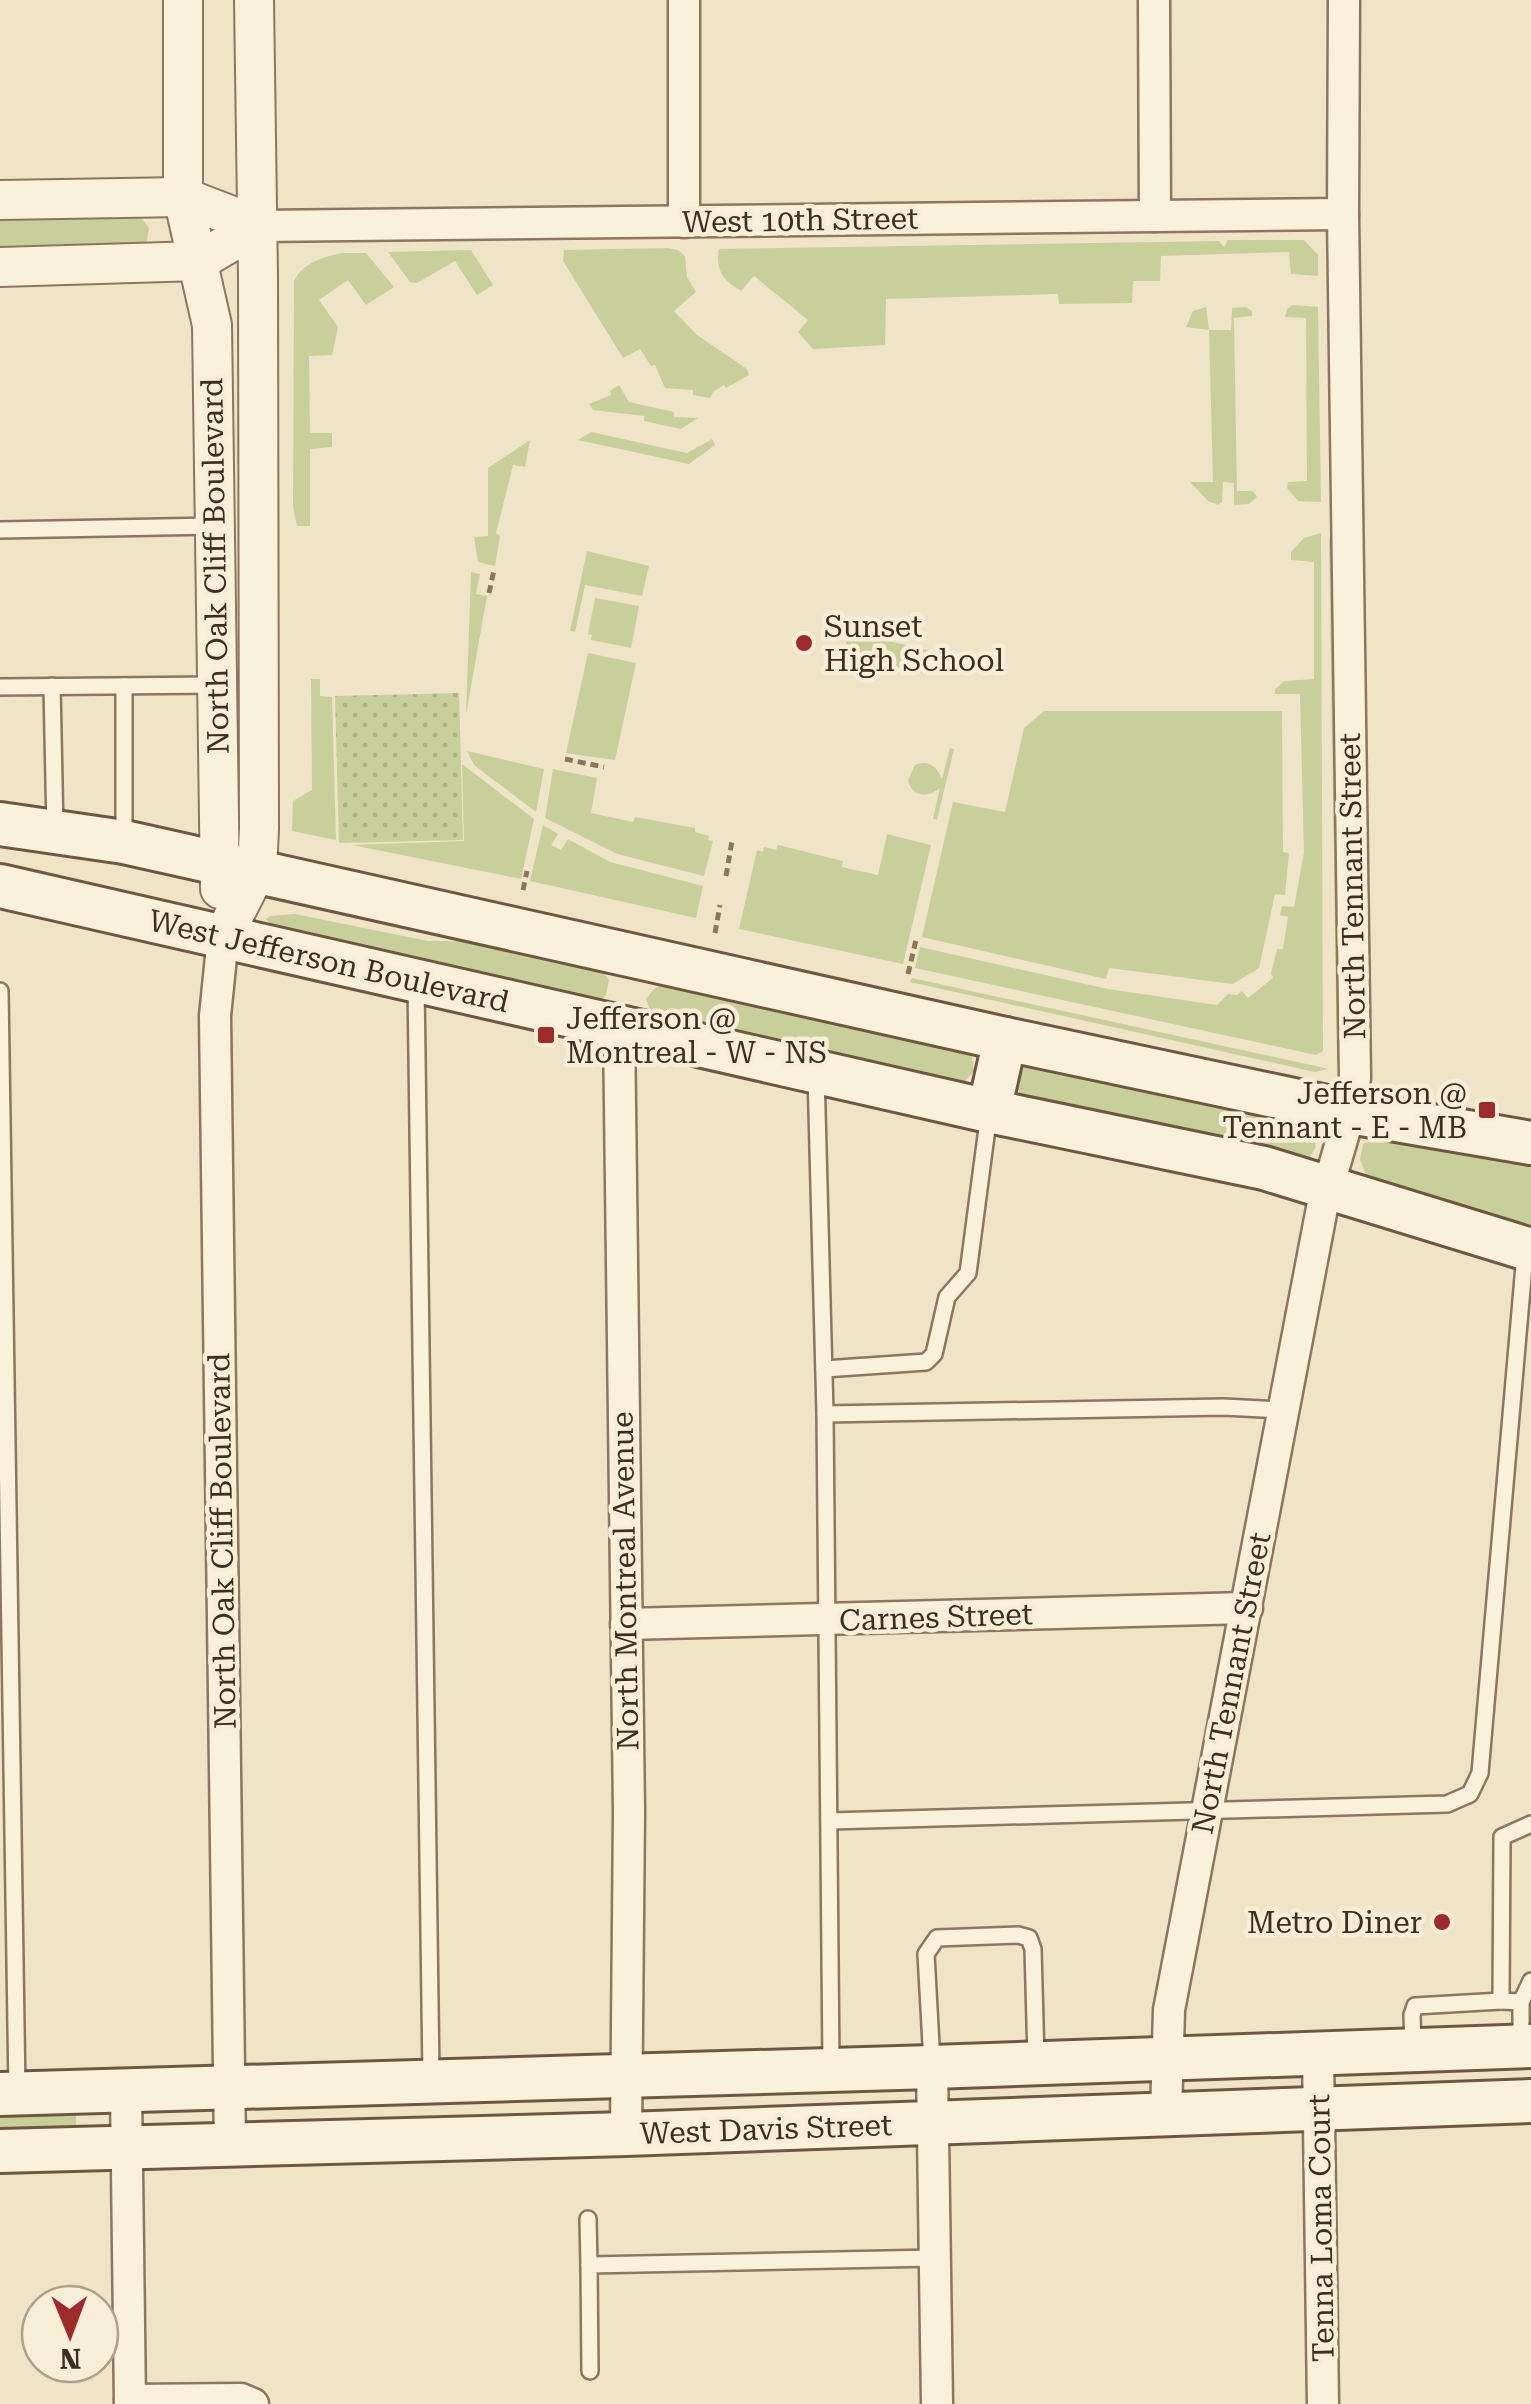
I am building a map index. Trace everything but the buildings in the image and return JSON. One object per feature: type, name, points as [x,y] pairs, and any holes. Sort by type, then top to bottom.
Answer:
[{"type":"main road","points":[[0,824],[124,842],[1005,1039],[1350,1112],[1531,1143]]},
{"type":"main road","name":"West Jefferson Boulevard","points":[[0,886],[989,1111],[1264,1168],[1529,1250]]},
{"type":"main road","points":[[620,1027],[644,960]]},
{"type":"main road","points":[[989,1111],[1005,1039]]},
{"type":"main road","name":"West Davis Street","points":[[8,2094],[1526,2046]]},
{"type":"main road","name":"West Davis Street","points":[[0,2151],[626,2134],[1531,2101]]},
{"type":"street","name":"North Oak Cliff Boulevard","points":[[183,0],[183,198],[212,326],[216,685],[238,866]]},
{"type":"street","name":"North Oak Cliff Boulevard","points":[[230,2145],[215,1016],[223,937],[238,866],[258,226],[254,0]]},
{"type":"street","points":[[684,0],[684,222]]},
{"type":"street","points":[[1154,0],[1155,216]]},
{"type":"street","name":"North Tennant Street","points":[[1166,2114],[1169,2010],[1205,1812],[1329,1186],[1356,1078],[1342,214],[1344,0]]},
{"type":"street","name":"West 10th Street","points":[[0,200],[183,198],[258,226],[1342,214]]},
{"type":"street","points":[[0,266],[199,261],[258,226]]},
{"type":"street","name":"North Montreal Avenue","points":[[620,1027],[629,1812],[626,2134]]},
{"type":"street","name":"Carnes Street","points":[[626,1624],[1247,1608]]},
{"type":"street","name":"Tenna Loma Court","points":[[1318,2052],[1323,2404]]},
{"type":"street","points":[[932,2067],[937,2404]]},
{"type":"street","points":[[126,2090],[130,2402],[242,2400],[253,2404]]},
{"type":"lane","points":[[0,530],[214,526]]},
{"type":"lane","points":[[0,687],[216,685]]},
{"type":"lane","points":[[52,686],[55,830]]},
{"type":"lane","points":[[124,686],[124,842]]},
{"type":"lane","points":[[416,981],[431,2080]]},
{"type":"lane","points":[[0,990],[8,2094]]},
{"type":"lane","points":[[816,1072],[825,1414],[832,2069]]},
{"type":"lane","points":[[824,1369],[926,1362],[934,1354],[947,1297],[968,1273],[989,1111]]},
{"type":"lane","points":[[830,1821],[1448,1804],[1470,1794],[1480,1773],[1529,1250]]},
{"type":"lane","points":[[825,1414],[1224,1407],[1283,1410]]},
{"type":"lane","points":[[1500,2002],[1502,1837],[1531,1824]]},
{"type":"lane","points":[[932,2067],[926,1954],[938,1938],[1029,1938],[1033,1949],[1036,2063]]},
{"type":"lane","points":[[1526,2046],[1520,2002],[1531,1981]]},
{"type":"lane","points":[[1413,2050],[1415,2006],[1520,2002]]},
{"type":"lane","points":[[588,2219],[590,2371]]},
{"type":"lane","points":[[589,2265],[935,2258]]},
{"type":"path","points":[[489,592],[494,570]]},
{"type":"path","points":[[565,759],[604,767]]},
{"type":"path","points":[[726,876],[732,842]]},
{"type":"path","points":[[523,890],[527,871]]},
{"type":"path","points":[[714,933],[720,905]]},
{"type":"path","points":[[908,974],[916,940]]},
{"type":"green space","points":[[136,211],[149,228],[146,246],[0,256],[0,214]]},
{"type":"green space","points":[[1228,240],[1304,240],[1318,255],[1318,276],[1291,274],[1289,252],[1161,256],[1160,281],[1133,281],[1132,303],[1059,304],[1058,294],[886,299],[885,345],[813,349],[798,332],[808,320],[754,276],[741,291],[725,279],[718,263],[719,249],[1219,241],[1224,247]]},
{"type":"green space","points":[[667,248],[685,256],[687,277],[696,292],[674,311],[697,335],[747,369],[749,375],[726,388],[724,385],[710,398],[693,395],[693,390],[665,388],[655,365],[651,366],[640,349],[623,358],[563,261],[564,250]]},
{"type":"green space","points":[[471,250],[493,285],[477,295],[455,261],[417,283],[410,282],[388,252]]},
{"type":"green space","points":[[342,253],[366,253],[394,287],[366,305],[348,280],[319,300],[338,327],[332,355],[309,356],[310,433],[332,433],[332,447],[310,449],[310,526],[297,526],[293,507],[294,281],[309,265]]},
{"type":"green space","points":[[1293,305],[1318,307],[1321,502],[1298,501],[1287,488],[1288,482],[1307,481],[1306,318],[1285,317]]},
{"type":"green space","points":[[1206,307],[1209,330],[1186,327],[1193,311]]},
{"type":"green space","points":[[1246,307],[1252,311],[1252,316],[1234,318],[1237,491],[1253,491],[1257,497],[1249,504],[1234,505],[1234,483],[1223,482],[1222,502],[1218,505],[1208,501],[1190,482],[1213,482],[1209,330],[1231,330],[1232,308]]},
{"type":"green space","points":[[619,385],[629,402],[674,412],[674,417],[698,418],[681,429],[644,421],[644,416],[593,410],[589,404],[611,395],[610,391]]},
{"type":"green space","points":[[591,432],[687,453],[712,439],[715,445],[689,464],[578,440]]},
{"type":"green space","points":[[530,440],[525,467],[513,465],[496,533],[500,536],[495,566],[478,562],[474,537],[488,536],[488,468]]},
{"type":"green space","points":[[1321,533],[1323,1051],[1316,1055],[915,968],[920,947],[1108,989],[1217,1005],[1228,994],[1242,991],[1248,998],[1273,978],[1271,973],[1277,949],[1283,949],[1288,917],[1280,915],[1282,906],[1294,907],[1304,853],[1300,694],[1275,694],[1275,689],[1284,681],[1314,679],[1314,562],[1291,560],[1291,552],[1304,538]]},
{"type":"green space","points":[[1329,537],[1336,550],[1342,1053],[1337,1062]]},
{"type":"green space","points":[[587,551],[649,566],[642,596],[585,585],[575,632],[570,631]]},
{"type":"green space","points":[[471,572],[480,574],[476,594],[487,596],[466,715]]},
{"type":"green space","points":[[595,598],[639,606],[631,648],[591,640],[592,635],[588,634]]},
{"type":"green space","points":[[849,632],[928,650],[922,673],[872,663],[870,669],[841,662]]},
{"type":"green space","points":[[588,653],[636,663],[615,760],[566,753]]},
{"type":"green space","points":[[311,679],[320,679],[320,696],[332,697],[336,840],[292,831],[293,801],[312,790]]},
{"type":"green space","points":[[459,693],[463,840],[339,843],[335,696]]},
{"type":"green space","points":[[1044,711],[1282,711],[1283,852],[1289,853],[1285,895],[1275,894],[1259,968],[1233,984],[1109,968],[1106,979],[922,937],[953,802],[1005,812],[1024,728]]},
{"type":"green space","points":[[950,748],[954,749],[937,820],[933,819],[940,788],[931,794],[917,793],[908,780],[915,765],[924,763],[935,768],[942,779]]},
{"type":"green space","points":[[467,751],[544,769],[536,812],[474,765]]},
{"type":"green space","points":[[462,764],[534,819],[521,879],[352,845],[464,841]]},
{"type":"green space","points":[[553,769],[597,778],[591,813],[695,828],[695,832],[709,836],[708,840],[713,841],[704,876],[617,854],[545,818]]},
{"type":"green space","points":[[543,825],[558,834],[551,845],[561,850],[568,839],[610,862],[703,886],[696,918],[530,881]]},
{"type":"green space","points":[[887,834],[931,845],[903,964],[739,929],[757,850],[776,850],[778,845],[843,861],[842,867],[878,875]]},
{"type":"green space","points":[[295,914],[428,941],[471,941],[601,969],[609,980],[606,995],[595,1005],[281,935],[266,919]]},
{"type":"green space","points":[[912,978],[1329,1069],[1315,1072],[910,982]]},
{"type":"green space","points":[[668,984],[964,1047],[972,1057],[974,1071],[965,1081],[950,1082],[653,1018],[646,999],[655,988]]},
{"type":"green space","points":[[1035,1064],[1304,1125],[1313,1132],[1316,1147],[1310,1157],[1295,1159],[1027,1101],[1016,1088],[1015,1076],[1020,1068]]},
{"type":"green space","points":[[1380,1138],[1531,1161],[1531,1231],[1366,1175],[1360,1160],[1363,1144]]},
{"type":"green space","points":[[76,2112],[76,2128],[0,2130],[0,2115]]},
{"type":"place","name":"Sunset High School","points":[[804,643]]},
{"type":"place","name":"Jefferson @ Montreal - W - NS","points":[[546,1035]]},
{"type":"place","name":"Jefferson @ Tennant - E - MB","points":[[1487,1110]]},
{"type":"place","name":"Metro Diner","points":[[1442,1922]]}]
